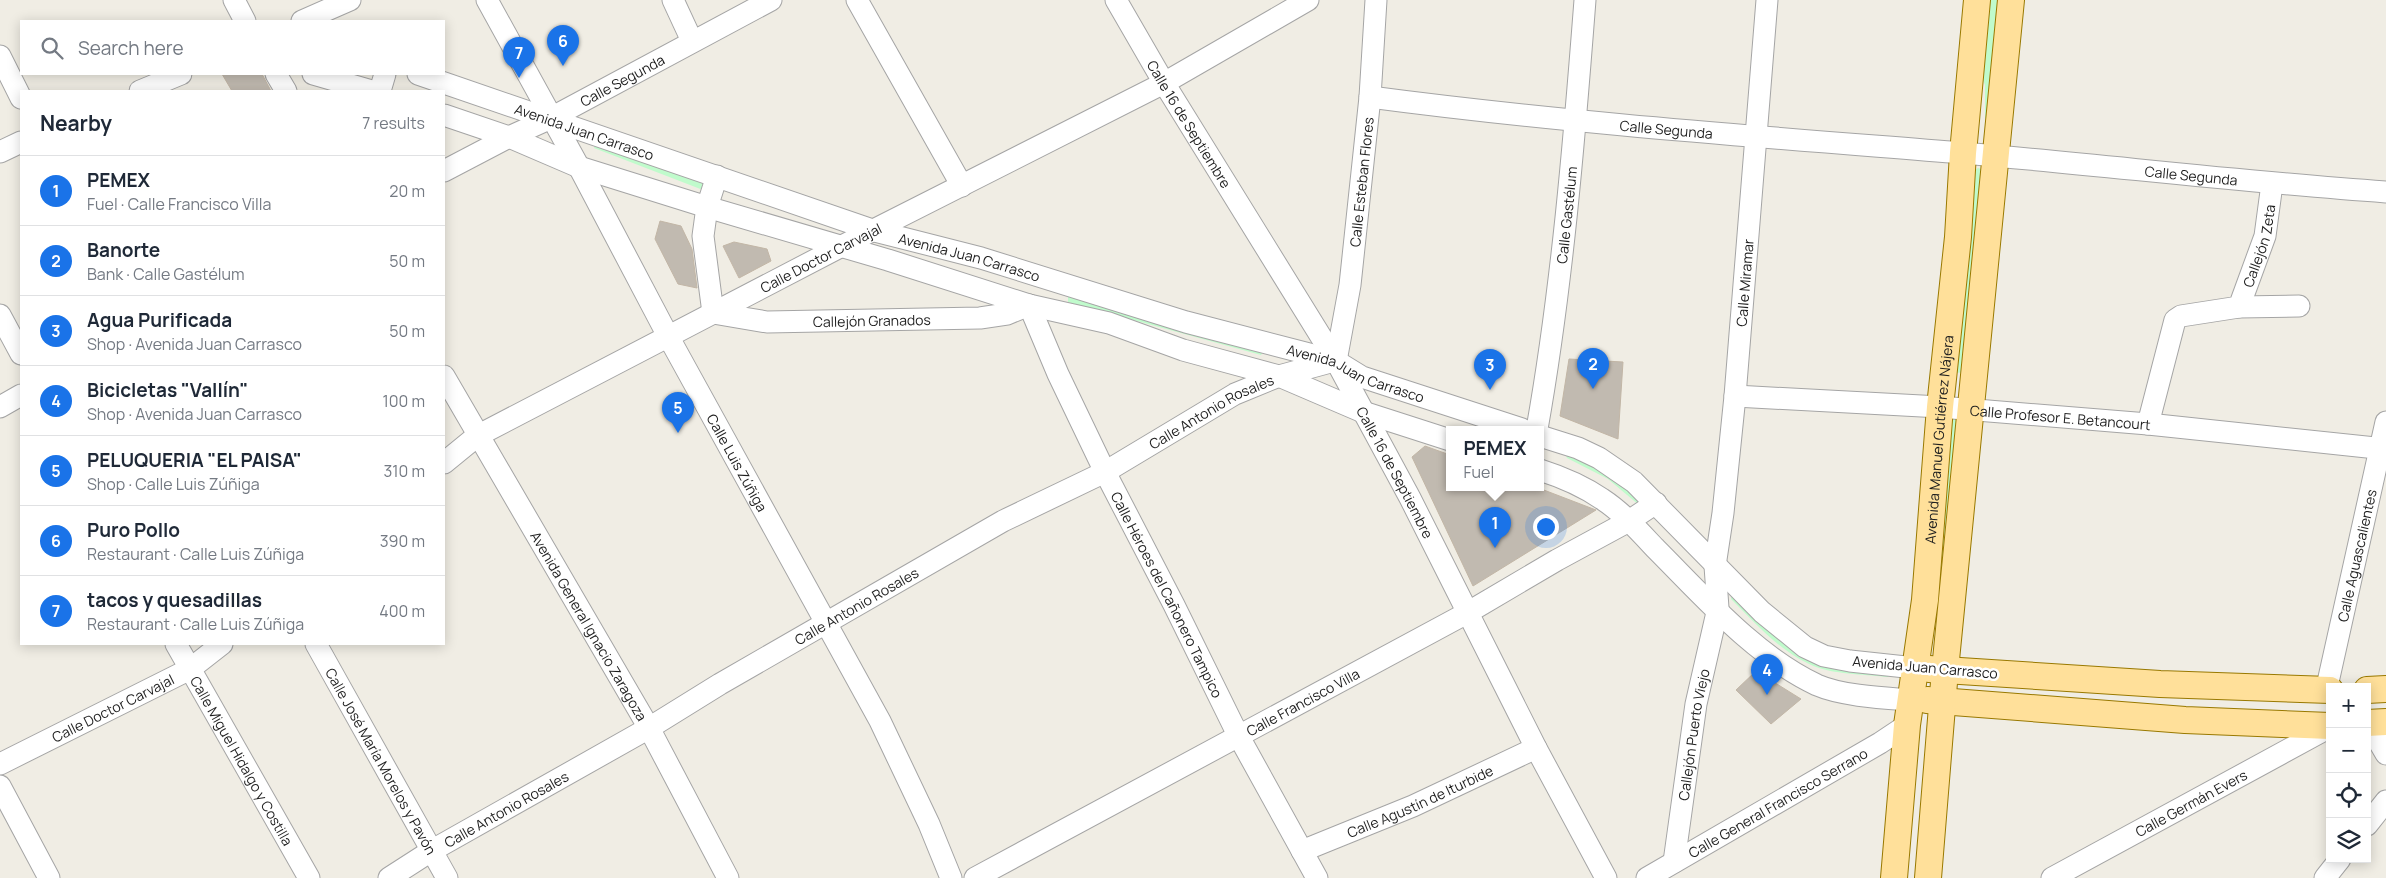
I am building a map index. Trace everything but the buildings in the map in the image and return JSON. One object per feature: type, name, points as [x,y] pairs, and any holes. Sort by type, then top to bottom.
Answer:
[{"type":"main road","name":"Avenida Manuel Gutiérrez Nájera","points":[[1894,878],[1907,725],[1924,600],[1940,407],[1958,237],[1963,154],[1977,0]]},
{"type":"main road","name":"Avenida Manuel Gutiérrez Nájera","points":[[1928,878],[1945,670],[2011,0]]},
{"type":"main road","name":"Avenida Juan Carrasco","points":[[1915,668],[2160,684],[2326,690]]},
{"type":"main road","points":[[2371,690],[2386,689]]},
{"type":"main road","points":[[1911,700],[2185,720],[2326,726]]},
{"type":"street","points":[[234,0],[244,20]]},
{"type":"street","points":[[304,20],[350,0]]},
{"type":"street","name":"Calle Luis Zúñiga","points":[[487,0],[579,167],[668,336],[880,721],[929,824],[951,878]]},
{"type":"street","points":[[673,0],[692,41]]},
{"type":"street","name":"Calle Segunda","points":[[445,170],[509,137],[551,118],[692,41],[772,0]]},
{"type":"street","points":[[857,0],[962,186]]},
{"type":"street","name":"Calle 16 de Septiembre","points":[[1116,0],[1164,83],[1336,361],[1410,498],[1536,748],[1606,878]]},
{"type":"street","name":"Calle Doctor Carvajal","points":[[445,462],[477,436],[840,247],[875,231],[1164,83],[1308,0]]},
{"type":"street","name":"Calle Esteban Flores","points":[[1336,361],[1350,285],[1370,97],[1376,0]]},
{"type":"street","name":"Calle Gastélum","points":[[1538,426],[1551,350],[1576,121],[1585,0]]},
{"type":"street","name":"Calle Miramar","points":[[1715,566],[1723,512],[1735,396],[1766,0]]},
{"type":"street","points":[[0,56],[20,96]]},
{"type":"street","points":[[142,90],[179,75]]},
{"type":"street","points":[[277,75],[285,90]]},
{"type":"street","points":[[316,75],[369,90]]},
{"type":"street","points":[[380,90],[385,75]]},
{"type":"street","name":"Avenida Juan Carrasco","points":[[421,75],[551,118],[875,231],[981,258],[1186,322],[1336,361],[1362,377],[1513,426]]},
{"type":"street","name":"Calle Segunda","points":[[1370,97],[1576,121],[1996,156],[2272,184],[2386,192]]},
{"type":"street","name":"Avenida Juan Carrasco","points":[[445,115],[509,137],[579,167],[1029,305],[1109,323],[1183,350],[1279,376],[1363,412],[1446,439]]},
{"type":"street","points":[[0,152],[20,142]]},
{"type":"street","points":[[713,313],[703,236],[707,207],[718,176]]},
{"type":"street","name":"Callejón Zeta","points":[[2238,307],[2265,236],[2272,184]]},
{"type":"street","points":[[1029,305],[1037,277]]},
{"type":"street","name":"Callejón Granados","points":[[713,313],[767,322],[980,318],[1007,314],[1029,305]]},
{"type":"street","name":"Calle Héroes del Cañonero Tampico","points":[[1029,305],[1058,374],[1105,472],[1238,735],[1302,851],[1313,877]]},
{"type":"street","name":"Callejón Zeta","points":[[2148,424],[2175,320],[2181,316],[2238,307],[2299,306]]},
{"type":"street","points":[[0,315],[20,352]]},
{"type":"street","name":"Calle Antonio Rosales","points":[[389,878],[1003,521],[1105,472],[1235,394],[1279,376],[1336,361]]},
{"type":"street","name":"Avenida General Ignacio Zaragoza","points":[[445,378],[477,436],[649,728],[728,878]]},
{"type":"street","points":[[0,406],[20,396]]},
{"type":"street","name":"Calle Profesor E. Betancourt","points":[[1735,396],[1940,407],[2148,424],[2383,449]]},
{"type":"street","name":"Calle Aguascalientes","points":[[2330,683],[2383,449],[2386,422]]},
{"type":"street","name":"Avenida Juan Carrasco","points":[[1544,437],[1578,448],[1599,458],[1634,482],[1715,566],[1769,618],[1806,647],[1824,656],[1850,661],[1915,668]]},
{"type":"street","points":[[1544,472],[1584,487],[1604,500],[1629,521],[1750,642],[1788,668],[1819,686],[1876,697],[1911,700]]},
{"type":"street","name":"Calle Francisco Villa","points":[[975,878],[1098,814],[1238,735],[1467,613],[1557,560],[1629,521],[1656,503]]},
{"type":"street","name":"Callejón Puerto Viejo","points":[[1674,862],[1696,704],[1718,608],[1715,566]]},
{"type":"street","name":"Calle Miguel Hidalgo y Costilla","points":[[177,645],[309,878]]},
{"type":"street","name":"Calle Doctor Carvajal","points":[[0,764],[190,668],[221,645]]},
{"type":"street","name":"Calle José María Morelos y Pavón","points":[[317,645],[447,878]]},
{"type":"street","points":[[2374,723],[2386,754]]},
{"type":"street","name":"Calle General Francisco Serrano","points":[[1647,878],[1880,743],[1907,725]]},
{"type":"street","name":"Calle Germán Evers","points":[[2052,878],[2326,728]]},
{"type":"street","name":"Calle Agustín de Iturbide","points":[[1302,851],[1413,806],[1536,748]]},
{"type":"street","points":[[0,786],[49,878]]},
{"type":"street","points":[[2371,820],[2386,801]]},
{"type":"street","points":[[2325,878],[2337,863]]},
{"type":"green space","points":[[1987,0],[2000,0],[1989,121],[1985,118],[1985,85],[1981,75]]},
{"type":"green space","points":[[596,140],[706,177],[703,190],[594,148]]},
{"type":"green space","points":[[1978,168],[1984,170],[1966,372],[1955,373],[1973,171]]},
{"type":"green space","points":[[1068,295],[1264,350],[1261,355],[1068,302]]},
{"type":"green space","points":[[1962,411],[1938,617],[1932,615],[1951,417]]},
{"type":"green space","points":[[1568,449],[1643,499],[1639,505],[1608,479],[1567,458],[1564,451]]},
{"type":"green space","points":[[1732,592],[1772,629],[1892,673],[1888,677],[1844,673],[1826,670],[1806,663],[1782,647],[1761,629],[1731,599]]},
{"type":"place","name":"Puro Pollo","points":[[563,66]]},
{"type":"place","name":"tacos y quesadillas","points":[[519,78]]},
{"type":"place","name":"Banorte","points":[[1593,389]]},
{"type":"place","name":"Agua Purificada","points":[[1490,390]]},
{"type":"place","name":"PELUQUERIA \"EL PAISA\"","points":[[678,433]]},
{"type":"place","name":"PEMEX","points":[[1495,548]]},
{"type":"place","name":"Bicicletas \"Vallín\"","points":[[1767,695]]}]
